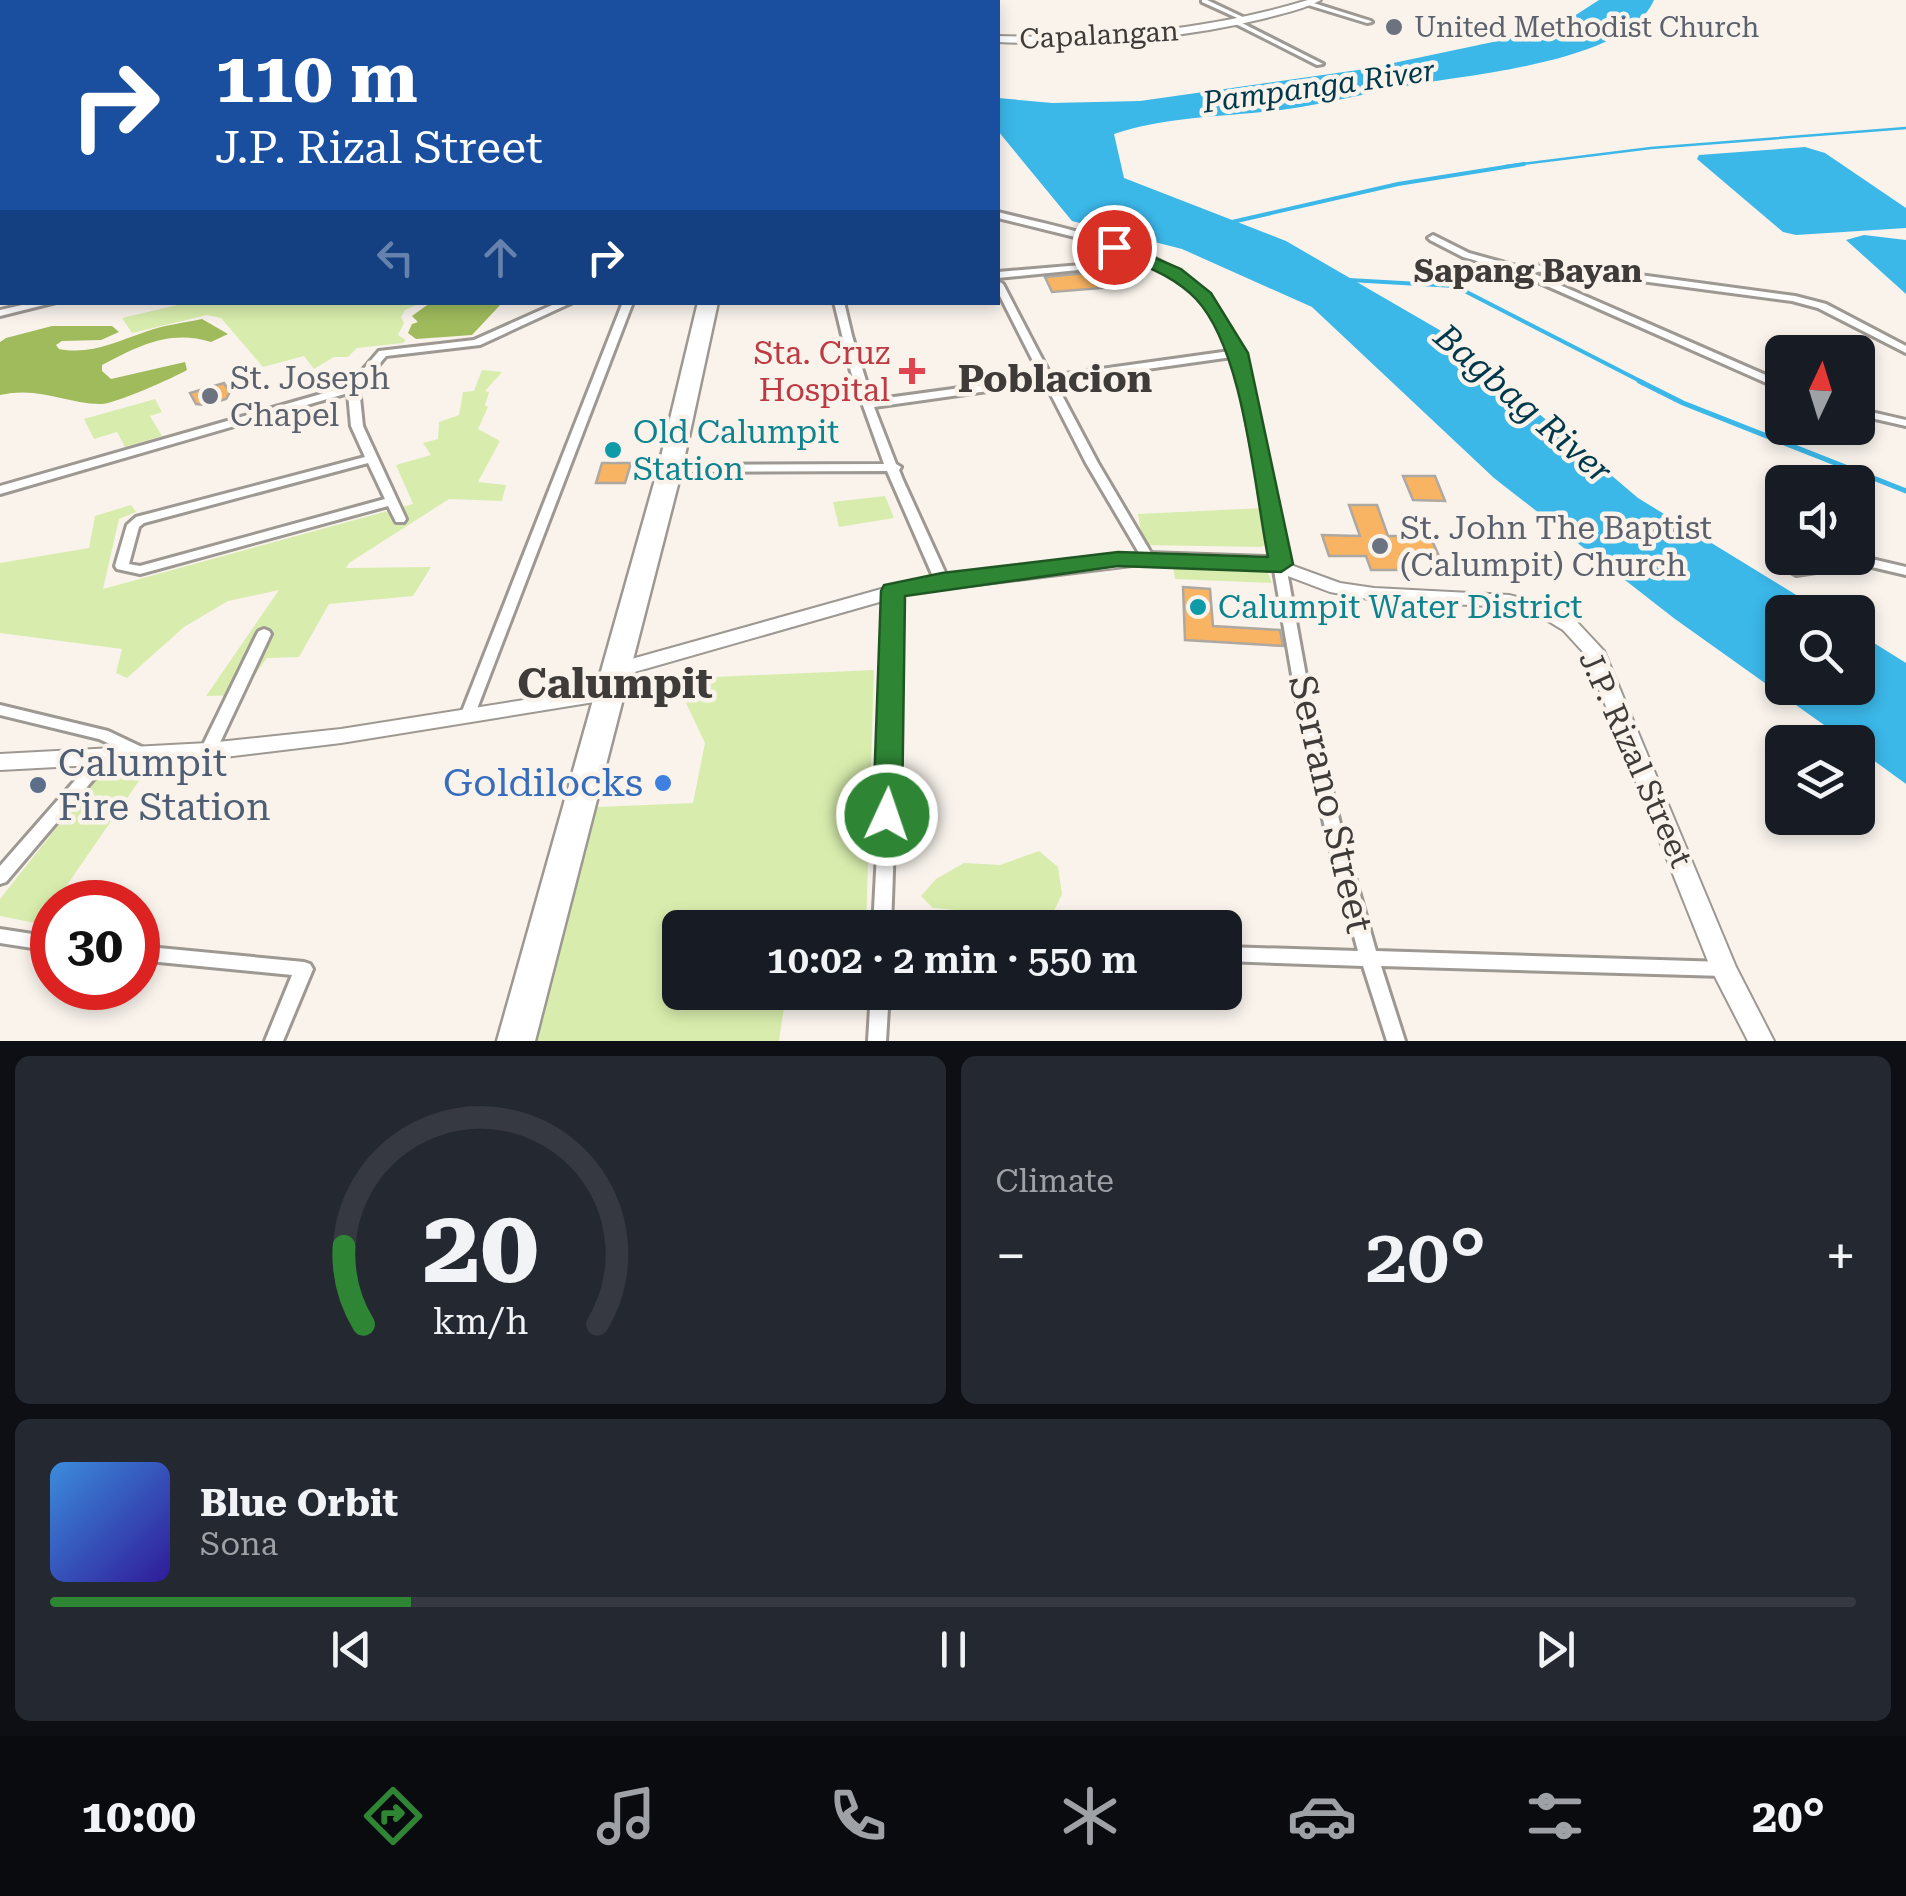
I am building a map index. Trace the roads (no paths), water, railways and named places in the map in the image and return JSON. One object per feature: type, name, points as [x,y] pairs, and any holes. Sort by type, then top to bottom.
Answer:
[{"type":"highway","points":[[516,1041],[615,681],[707,305]]},
{"type":"street","points":[[1204,1],[1319,64]]},
{"type":"street","points":[[1312,2],[1369,22]]},
{"type":"street","name":"Capalangan","points":[[1000,39],[1116,40],[1241,21],[1312,2]]},
{"type":"street","points":[[869,404],[1239,353],[1204,297],[1175,273],[1114,247],[1000,216]]},
{"type":"street","points":[[1433,238],[1466,255],[1516,269],[1765,379]]},
{"type":"street","points":[[1000,275],[1148,262]]},
{"type":"street","points":[[1516,269],[1566,268],[1792,298],[1822,306],[1906,350]]},
{"type":"street","points":[[1000,288],[1092,463],[1148,558]]},
{"type":"street","points":[[0,313],[37,305]]},
{"type":"street","points":[[0,490],[352,388],[383,353],[476,343],[561,305]]},
{"type":"street","points":[[468,714],[627,305]]},
{"type":"street","points":[[840,305],[846,338],[869,404],[912,517],[942,581]]},
{"type":"street","name":"Serrano Street","points":[[1239,353],[1303,697],[1369,960],[1396,1041]]},
{"type":"street","points":[[352,388],[357,426],[388,502],[400,519]]},
{"type":"street","points":[[1875,416],[1906,423]]},
{"type":"street","points":[[370,459],[140,520],[133,525],[122,566],[140,570],[388,502]]},
{"type":"street","points":[[670,469],[895,467]]},
{"type":"street","name":"J.P. Rizal Street","points":[[0,762],[208,751],[342,736],[468,714],[615,681],[893,591],[942,581],[1148,558],[1281,564],[1336,588],[1508,601],[1541,609],[1570,626],[1594,651],[1724,969],[1761,1041]]},
{"type":"street","points":[[1875,564],[1906,571]]},
{"type":"street","points":[[883,910],[893,591]]},
{"type":"street","points":[[208,751],[264,634]]},
{"type":"street","points":[[0,710],[103,735],[143,754]]},
{"type":"street","points":[[0,877],[104,758]]},
{"type":"street","points":[[0,936],[30,941]]},
{"type":"street","points":[[160,955],[304,970],[274,1041]]},
{"type":"street","points":[[1242,955],[1724,969]]},
{"type":"street","points":[[877,1041],[879,1010]]},
{"type":"water","points":[[1599,0],[1654,0],[1639,21],[1614,37],[1547,61],[1298,107],[1176,120],[1114,134],[1124,178],[1286,241],[1443,332],[1638,498],[1796,595],[1765,595],[1765,683],[1675,619],[1494,478],[1312,307],[1182,249],[1072,221],[1000,133],[1000,98],[1052,103],[1140,101],[1365,69],[1554,29]]},
{"type":"water","points":[[1805,147],[1825,153],[1906,208],[1906,228],[1796,235],[1783,232],[1697,159],[1699,155]]},
{"type":"water","points":[[1864,235],[1906,240],[1906,294],[1846,240]]},
{"type":"water","points":[[1875,644],[1906,663],[1906,784],[1875,761],[1875,725],[1824,725],[1796,705],[1875,705]]},
{"type":"waterway","points":[[1506,166],[1651,148],[1906,128]]},
{"type":"waterway","points":[[1232,222],[1398,184],[1524,164]]},
{"type":"waterway","points":[[1349,280],[1455,286],[1644,383]]},
{"type":"waterway","points":[[1639,381],[1683,403],[1906,491]]},
{"type":"place","name":"United Methodist Church","points":[[1394,27]]},
{"type":"place","name":"Sta. Cruz Hospital","points":[[912,371]]},
{"type":"place","name":"St. Joseph Chapel","points":[[210,396]]},
{"type":"place","name":"Old Calumpit Station","points":[[613,450]]},
{"type":"place","name":"St. John The Baptist (Calumpit) Church","points":[[1380,546]]},
{"type":"place","name":"Calumpit Water District","points":[[1198,607]]},
{"type":"place","name":"Goldilocks","points":[[663,783]]},
{"type":"place","name":"Calumpit Fire Station","points":[[38,785]]},
{"type":"district","name":"Sapang Bayan","points":[[1528,271]]},
{"type":"district","name":"Poblacion","points":[[1055,379]]},
{"type":"district","name":"Calumpit","points":[[615,683]]},
{"type":"water label","name":"Pampanga River","points":[[1319,86]]},
{"type":"water label","name":"Bagbag River","points":[[1523,404]]}]
